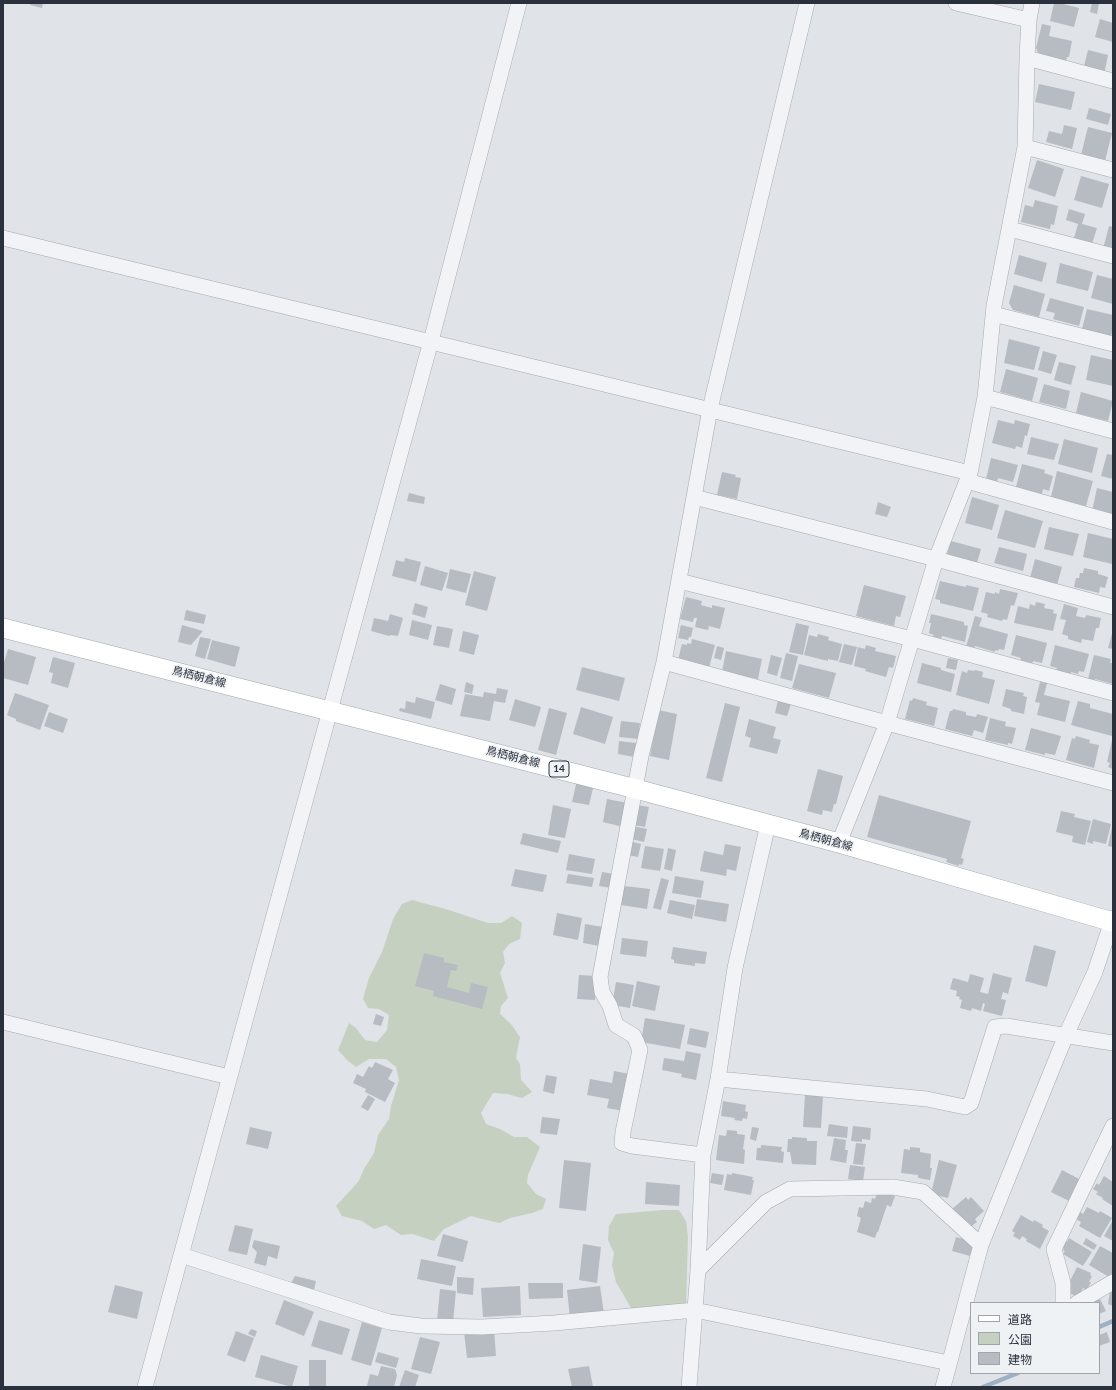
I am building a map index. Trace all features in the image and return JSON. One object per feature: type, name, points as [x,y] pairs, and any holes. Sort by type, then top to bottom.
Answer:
[{"type":"main road","name":"鳥栖朝倉線","points":[[3,628],[636,788],[1113,920]]},
{"type":"street","points":[[145,1387],[431,341],[519,3]]},
{"type":"street","points":[[703,1155],[632,1146],[622,1143],[640,1050],[634,1036],[616,1025],[610,1006],[602,992],[600,977],[648,723],[664,662],[710,409],[807,3]]},
{"type":"street","points":[[956,3],[1029,20]]},
{"type":"street","points":[[839,844],[887,723],[936,558],[968,477],[985,397],[993,314],[1026,147],[1027,58],[1029,20],[1032,3]]},
{"type":"street","points":[[1027,58],[1113,81]]},
{"type":"street","points":[[1026,147],[1113,170]]},
{"type":"street","points":[[1010,230],[1113,256]]},
{"type":"street","points":[[3,238],[710,409],[968,477],[1113,522]]},
{"type":"street","points":[[993,314],[1113,344]]},
{"type":"street","points":[[985,397],[1113,431]]},
{"type":"street","points":[[694,497],[936,558],[1113,607]]},
{"type":"street","points":[[679,581],[912,639],[1113,693]]},
{"type":"street","points":[[664,662],[1113,783]]},
{"type":"street","points":[[689,1387],[698,1270],[703,1155],[718,1079],[734,968],[768,824]]},
{"type":"street","points":[[943,1387],[968,1304],[981,1245],[1066,1035],[1095,972],[1113,920]]},
{"type":"street","points":[[3,1022],[229,1077]]},
{"type":"street","points":[[718,1079],[927,1099],[965,1107],[971,1103],[995,1027],[1006,1026],[1113,1043]]},
{"type":"street","points":[[1063,1302],[1063,1283],[1054,1249],[1113,1126]]},
{"type":"street","points":[[698,1270],[766,1202],[790,1189],[892,1187],[923,1192],[981,1245]]},
{"type":"street","points":[[181,1255],[388,1322],[421,1326],[482,1327],[554,1323],[695,1310],[949,1363]]},
{"type":"street","points":[[1079,1302],[1113,1282]]},
{"type":"green space","points":[[412,900],[488,923],[501,923],[512,916],[522,923],[520,939],[509,944],[503,952],[505,963],[500,973],[508,998],[501,1006],[500,1014],[511,1024],[520,1037],[516,1058],[520,1064],[521,1080],[532,1092],[522,1098],[507,1094],[493,1093],[481,1113],[486,1124],[500,1129],[514,1137],[527,1137],[540,1147],[528,1175],[527,1183],[536,1194],[546,1199],[543,1209],[510,1218],[499,1223],[471,1216],[444,1229],[434,1241],[413,1234],[401,1235],[386,1225],[374,1229],[362,1221],[342,1216],[336,1206],[358,1182],[374,1153],[378,1135],[389,1119],[391,1106],[399,1080],[396,1067],[386,1059],[369,1059],[356,1067],[338,1050],[349,1023],[356,1028],[365,1040],[377,1042],[387,1030],[389,1015],[379,1009],[368,1008],[363,999],[369,978],[382,952],[393,919],[402,904]]},
{"type":"green space","points":[[679,1210],[686,1221],[688,1237],[686,1305],[645,1310],[631,1308],[616,1282],[612,1265],[614,1253],[608,1240],[609,1226],[616,1214]]},
{"type":"building","points":[[31,3],[43,3],[42,8],[30,5]]},
{"type":"building","points":[[1054,3],[1079,8],[1074,27],[1050,21]]},
{"type":"building","points":[[1092,3],[1099,3],[1097,14],[1090,12]]},
{"type":"building","points":[[1100,19],[1113,23],[1113,42],[1095,37]]},
{"type":"building","points":[[1042,24],[1051,26],[1049,36],[1072,41],[1069,57],[1067,57],[1066,61],[1039,55],[1036,48]]},
{"type":"building","points":[[1088,50],[1108,55],[1104,75],[1083,70]]},
{"type":"building","points":[[1039,84],[1075,92],[1071,110],[1035,102]]},
{"type":"building","points":[[1089,108],[1111,114],[1108,125],[1086,119]]},
{"type":"building","points":[[1064,125],[1077,128],[1072,149],[1046,142],[1049,131],[1062,134]]},
{"type":"building","points":[[1088,127],[1112,133],[1105,161],[1081,155]]},
{"type":"building","points":[[1037,160],[1064,169],[1055,197],[1028,188]]},
{"type":"building","points":[[1081,176],[1109,184],[1102,208],[1074,200]]},
{"type":"building","points":[[1035,200],[1058,206],[1054,225],[1051,224],[1050,229],[1021,222],[1025,205],[1033,207]]},
{"type":"building","points":[[1069,209],[1085,214],[1082,224],[1097,228],[1091,247],[1073,242],[1078,224],[1066,220]]},
{"type":"building","points":[[1109,226],[1113,227],[1113,251],[1103,249]]},
{"type":"building","points":[[1019,255],[1047,263],[1042,282],[1014,274]]},
{"type":"building","points":[[1060,263],[1093,272],[1088,291],[1056,283]]},
{"type":"building","points":[[1097,275],[1113,279],[1113,304],[1091,298]]},
{"type":"building","points":[[1014,285],[1045,294],[1039,317],[1013,310],[1009,303]]},
{"type":"building","points":[[1050,298],[1084,307],[1079,326],[1053,319],[1055,313],[1046,311]]},
{"type":"building","points":[[1087,309],[1113,315],[1113,328],[1111,336],[1082,329]]},
{"type":"building","points":[[1009,339],[1040,347],[1034,370],[1004,363]]},
{"type":"building","points":[[1043,351],[1057,355],[1051,374],[1038,370]]},
{"type":"building","points":[[1091,355],[1113,360],[1113,386],[1086,380]]},
{"type":"building","points":[[1059,362],[1076,366],[1071,385],[1054,380]]},
{"type":"building","points":[[1006,369],[1038,378],[1032,401],[1000,392]]},
{"type":"building","points":[[1044,384],[1070,391],[1066,409],[1039,402]]},
{"type":"building","points":[[1081,392],[1113,401],[1108,421],[1076,413]]},
{"type":"building","points":[[998,420],[1014,424],[1015,420],[1030,424],[1027,436],[1025,435],[1022,448],[1016,446],[1015,449],[992,443]]},
{"type":"building","points":[[1031,437],[1059,444],[1054,460],[1027,454]]},
{"type":"building","points":[[1064,439],[1098,448],[1092,473],[1058,464]]},
{"type":"building","points":[[1107,454],[1113,455],[1113,479],[1101,476]]},
{"type":"building","points":[[991,458],[1018,465],[1013,482],[998,478],[997,482],[986,479]]},
{"type":"building","points":[[1022,464],[1045,470],[1044,473],[1053,476],[1049,491],[1043,489],[1042,494],[1016,487]]},
{"type":"building","points":[[1057,471],[1093,481],[1086,506],[1051,497]]},
{"type":"building","points":[[722,472],[736,475],[735,477],[741,478],[737,499],[717,495]]},
{"type":"building","points":[[1097,488],[1113,492],[1113,521],[1091,516]]},
{"type":"building","points":[[409,493],[425,497],[424,504],[407,501]]},
{"type":"building","points":[[972,497],[999,505],[992,530],[965,523]]},
{"type":"building","points":[[878,502],[891,507],[887,517],[875,514]]},
{"type":"building","points":[[1005,510],[1043,521],[1035,548],[997,538]]},
{"type":"building","points":[[1049,527],[1079,534],[1073,556],[1044,549]]},
{"type":"building","points":[[1088,533],[1113,539],[1112,564],[1083,557]]},
{"type":"building","points":[[951,541],[981,549],[976,566],[946,558]]},
{"type":"building","points":[[999,547],[1027,554],[1023,571],[994,563]]},
{"type":"building","points":[[405,558],[421,562],[416,582],[392,576],[396,560],[404,562]]},
{"type":"building","points":[[1035,559],[1062,567],[1057,585],[1030,578]]},
{"type":"building","points":[[425,566],[448,573],[442,591],[420,585]]},
{"type":"building","points":[[1084,568],[1098,571],[1098,574],[1108,577],[1105,588],[1100,587],[1099,593],[1074,587],[1076,578],[1079,578],[1080,573],[1083,573]]},
{"type":"building","points":[[450,569],[471,574],[466,593],[446,588]]},
{"type":"building","points":[[474,571],[496,577],[487,611],[465,605]]},
{"type":"building","points":[[940,581],[966,587],[966,585],[979,588],[973,611],[940,603],[940,600],[935,599]]},
{"type":"building","points":[[864,585],[906,596],[900,617],[896,616],[894,626],[856,616]]},
{"type":"building","points":[[1000,589],[1018,593],[1014,606],[1011,605],[1007,620],[1003,619],[1002,621],[987,617],[988,614],[981,612],[986,592],[995,594],[995,592],[999,594]]},
{"type":"building","points":[[686,597],[702,601],[701,605],[712,608],[712,605],[725,608],[720,629],[709,626],[708,630],[695,627],[697,618],[694,618],[693,622],[680,619]]},
{"type":"building","points":[[1036,602],[1045,604],[1044,608],[1054,610],[1053,613],[1057,614],[1053,631],[1014,623],[1018,606],[1029,609],[1030,604],[1035,606]]},
{"type":"building","points":[[415,603],[428,607],[425,618],[412,614]]},
{"type":"building","points":[[1064,604],[1078,608],[1076,616],[1085,618],[1086,615],[1101,618],[1099,628],[1096,628],[1093,641],[1082,639],[1081,643],[1068,639],[1068,636],[1062,634],[1066,620],[1060,619]]},
{"type":"building","points":[[186,610],[206,615],[204,624],[184,620]]},
{"type":"building","points":[[390,614],[403,618],[398,636],[389,636],[371,631],[374,618],[388,621]]},
{"type":"building","points":[[931,614],[964,622],[964,625],[968,626],[965,642],[942,636],[941,639],[933,637],[934,635],[929,633]]},
{"type":"building","points":[[975,616],[982,618],[979,626],[1008,634],[1004,650],[999,649],[998,651],[995,650],[995,652],[975,646],[974,649],[966,647]]},
{"type":"building","points":[[412,620],[432,625],[428,640],[409,635]]},
{"type":"building","points":[[796,623],[809,626],[803,655],[789,652]]},
{"type":"building","points":[[182,625],[203,631],[191,645],[178,642]]},
{"type":"building","points":[[681,625],[693,628],[691,637],[689,637],[688,640],[678,638]]},
{"type":"building","points":[[437,626],[453,629],[449,648],[433,645]]},
{"type":"building","points":[[1113,630],[1113,649],[1108,648]]},
{"type":"building","points":[[463,631],[479,635],[474,655],[459,651]]},
{"type":"building","points":[[818,634],[829,637],[828,640],[842,644],[838,661],[828,659],[828,661],[804,655],[809,635],[817,637]]},
{"type":"building","points":[[1016,635],[1047,643],[1042,663],[1033,661],[1032,665],[1020,662],[1021,658],[1011,655]]},
{"type":"building","points":[[200,637],[211,639],[205,659],[195,656]]},
{"type":"building","points":[[692,639],[715,645],[709,668],[678,660],[682,644],[691,644]]},
{"type":"building","points":[[212,640],[240,647],[235,667],[207,659]]},
{"type":"building","points":[[844,644],[857,647],[852,665],[839,662]]},
{"type":"building","points":[[866,645],[876,648],[875,651],[896,656],[893,668],[889,667],[886,677],[854,666],[858,647],[865,649]]},
{"type":"building","points":[[1055,645],[1089,654],[1084,672],[1079,671],[1078,674],[1071,672],[1070,675],[1056,672],[1057,668],[1050,666]]},
{"type":"building","points":[[717,646],[724,648],[721,660],[714,658]]},
{"type":"building","points":[[8,649],[36,657],[28,685],[3,678],[3,666]]},
{"type":"building","points":[[726,651],[762,659],[758,679],[722,672]]},
{"type":"building","points":[[786,653],[798,656],[792,681],[780,678]]},
{"type":"building","points":[[771,655],[782,658],[777,676],[767,673]]},
{"type":"building","points":[[1094,655],[1111,659],[1110,663],[1113,663],[1113,684],[1095,679],[1095,681],[1088,679]]},
{"type":"building","points":[[53,657],[75,663],[68,688],[51,683],[53,673],[49,672]]},
{"type":"building","points":[[948,658],[958,660],[956,670],[946,668]]},
{"type":"building","points":[[922,663],[941,668],[941,670],[955,674],[951,692],[917,683]]},
{"type":"building","points":[[799,664],[836,673],[829,698],[792,688]]},
{"type":"building","points":[[582,667],[625,678],[619,701],[576,690]]},
{"type":"building","points":[[968,670],[983,672],[982,677],[995,680],[989,704],[956,695],[962,671],[967,673]]},
{"type":"building","points":[[466,682],[474,685],[472,694],[464,692]]},
{"type":"building","points":[[1040,682],[1047,683],[1044,695],[1070,701],[1065,722],[1037,715],[1040,703],[1035,702]]},
{"type":"building","points":[[440,684],[456,689],[452,705],[435,700]]},
{"type":"building","points":[[497,688],[508,690],[505,703],[494,701],[490,721],[460,716],[465,694],[483,697],[484,692],[496,694]]},
{"type":"building","points":[[1006,689],[1024,693],[1023,696],[1027,697],[1024,714],[1011,711],[1011,709],[1002,706]]},
{"type":"building","points":[[15,693],[49,705],[40,730],[16,721],[16,719],[7,715]]},
{"type":"building","points":[[416,697],[435,702],[431,719],[399,711],[400,708],[405,709],[406,701],[415,703]]},
{"type":"building","points":[[913,698],[927,702],[926,705],[938,708],[934,726],[905,719],[910,700],[912,701]]},
{"type":"building","points":[[515,699],[541,707],[535,727],[509,720]]},
{"type":"building","points":[[778,700],[791,704],[787,716],[775,713]]},
{"type":"building","points":[[1078,701],[1090,704],[1090,708],[1113,714],[1112,736],[1071,725]]},
{"type":"building","points":[[725,703],[740,707],[722,782],[706,778]]},
{"type":"building","points":[[581,707],[613,717],[605,744],[573,734]]},
{"type":"building","points":[[549,708],[567,713],[556,755],[538,750]]},
{"type":"building","points":[[953,709],[966,712],[966,715],[976,717],[977,714],[988,717],[983,733],[974,730],[972,736],[945,729],[950,711]]},
{"type":"building","points":[[658,710],[677,714],[669,760],[650,756]]},
{"type":"building","points":[[49,712],[68,719],[63,733],[44,726]]},
{"type":"building","points":[[990,718],[1006,722],[1005,726],[1016,728],[1012,744],[1008,743],[1008,745],[985,740]]},
{"type":"building","points":[[749,719],[776,727],[773,738],[781,740],[777,754],[749,747],[751,738],[745,736]]},
{"type":"building","points":[[621,721],[640,723],[638,739],[619,737]]},
{"type":"building","points":[[1031,728],[1061,736],[1055,755],[1045,753],[1045,755],[1025,750]]},
{"type":"building","points":[[1076,736],[1090,740],[1089,743],[1099,745],[1094,768],[1066,760],[1072,738],[1075,739]]},
{"type":"building","points":[[1112,740],[1113,769],[1108,767],[1110,763],[1107,762]]},
{"type":"building","points":[[619,741],[636,743],[634,757],[618,754]]},
{"type":"building","points":[[818,769],[843,776],[836,804],[834,804],[832,812],[823,810],[822,815],[807,811]]},
{"type":"building","points":[[577,780],[594,784],[589,805],[572,802]]},
{"type":"building","points":[[879,795],[971,821],[961,858],[964,859],[962,865],[959,864],[959,866],[946,862],[947,859],[867,837]]},
{"type":"building","points":[[607,799],[628,803],[623,827],[603,822]]},
{"type":"building","points":[[553,805],[571,809],[565,838],[548,835]]},
{"type":"building","points":[[637,805],[649,807],[645,827],[634,825]]},
{"type":"building","points":[[1061,811],[1075,814],[1074,817],[1091,821],[1085,845],[1072,842],[1073,836],[1056,832]]},
{"type":"building","points":[[1093,819],[1111,824],[1106,844],[1093,841],[1093,844],[1087,842]]},
{"type":"building","points":[[633,826],[647,829],[644,842],[631,839]]},
{"type":"building","points":[[1113,827],[1113,847],[1108,846]]},
{"type":"building","points":[[523,833],[561,841],[558,853],[520,844]]},
{"type":"building","points":[[630,841],[641,844],[638,857],[627,855]]},
{"type":"building","points":[[725,844],[741,847],[736,871],[727,869],[726,876],[700,871],[704,851],[723,855]]},
{"type":"building","points":[[645,846],[664,849],[660,871],[641,868]]},
{"type":"building","points":[[668,848],[676,850],[672,871],[664,869]]},
{"type":"building","points":[[569,854],[595,859],[592,874],[566,870]]},
{"type":"building","points":[[515,869],[547,875],[543,892],[511,886]]},
{"type":"building","points":[[602,872],[614,874],[611,888],[599,886]]},
{"type":"building","points":[[568,874],[594,878],[592,887],[566,883]]},
{"type":"building","points":[[675,876],[704,881],[701,898],[672,893]]},
{"type":"building","points":[[661,878],[669,880],[661,910],[653,908]]},
{"type":"building","points":[[624,886],[650,889],[647,909],[621,905]]},
{"type":"building","points":[[697,899],[729,904],[726,922],[694,916]]},
{"type":"building","points":[[670,900],[695,905],[692,919],[667,913]]},
{"type":"building","points":[[557,913],[582,918],[578,940],[553,935]]},
{"type":"building","points":[[585,924],[603,927],[600,946],[583,943]]},
{"type":"building","points":[[622,938],[648,941],[646,957],[620,954]]},
{"type":"building","points":[[1034,945],[1056,951],[1047,987],[1025,981]]},
{"type":"building","points":[[673,947],[707,952],[705,964],[695,963],[695,966],[674,963],[674,960],[671,959]]},
{"type":"building","points":[[424,953],[444,958],[444,962],[458,965],[456,971],[451,970],[447,987],[469,993],[471,983],[488,987],[482,1009],[433,996],[434,991],[415,986]]},
{"type":"building","points":[[993,973],[1012,978],[1008,994],[1003,992],[1001,999],[1006,1000],[1002,1016],[983,1011],[985,1004],[983,1003],[981,1011],[972,1008],[971,1011],[960,1008],[962,1000],[959,999],[960,997],[956,996],[957,991],[950,989],[953,978],[968,982],[970,974],[984,978],[980,992],[988,994]]},
{"type":"building","points":[[579,975],[597,976],[595,1000],[577,999]]},
{"type":"building","points":[[637,981],[660,986],[655,1011],[632,1006]]},
{"type":"building","points":[[616,982],[634,985],[630,1008],[612,1005]]},
{"type":"building","points":[[376,1014],[384,1017],[381,1026],[373,1024]]},
{"type":"building","points":[[645,1018],[685,1025],[680,1049],[641,1042]]},
{"type":"building","points":[[690,1028],[709,1032],[706,1048],[687,1044]]},
{"type":"building","points":[[686,1051],[701,1054],[696,1080],[681,1077],[682,1074],[662,1070],[664,1058],[684,1061]]},
{"type":"building","points":[[375,1062],[393,1070],[388,1079],[395,1083],[385,1102],[365,1092],[366,1089],[353,1083],[357,1074],[363,1077],[369,1066],[372,1068]]},
{"type":"building","points":[[614,1071],[630,1074],[623,1111],[607,1108],[609,1099],[587,1095],[590,1079],[612,1083]]},
{"type":"building","points":[[546,1075],[557,1077],[554,1094],[543,1091]]},
{"type":"building","points":[[368,1095],[375,1099],[368,1111],[361,1107]]},
{"type":"building","points":[[805,1095],[823,1096],[821,1128],[803,1127]]},
{"type":"building","points":[[723,1101],[746,1105],[745,1111],[748,1112],[747,1119],[743,1118],[742,1121],[734,1120],[735,1118],[721,1116]]},
{"type":"building","points":[[542,1117],[560,1119],[557,1135],[540,1133]]},
{"type":"building","points":[[829,1124],[848,1127],[847,1138],[827,1136]]},
{"type":"building","points":[[853,1126],[871,1128],[870,1140],[862,1139],[862,1142],[851,1141]]},
{"type":"building","points":[[250,1127],[272,1132],[268,1149],[246,1144]]},
{"type":"building","points":[[752,1127],[759,1128],[756,1141],[750,1139]]},
{"type":"building","points":[[727,1130],[737,1131],[737,1134],[745,1135],[743,1149],[745,1150],[744,1164],[716,1160],[719,1135],[726,1136]]},
{"type":"building","points":[[792,1137],[807,1138],[807,1141],[817,1141],[816,1165],[792,1164],[790,1152],[787,1152],[788,1139],[792,1139]]},
{"type":"building","points":[[834,1138],[846,1140],[845,1150],[848,1150],[846,1163],[830,1160]]},
{"type":"building","points":[[856,1143],[866,1144],[863,1165],[853,1164]]},
{"type":"building","points":[[761,1145],[782,1147],[781,1151],[784,1152],[783,1163],[756,1160],[757,1148],[761,1148]]},
{"type":"building","points":[[910,1147],[920,1148],[920,1152],[931,1154],[930,1168],[932,1168],[930,1180],[918,1178],[918,1175],[901,1173],[904,1149],[910,1150]]},
{"type":"building","points":[[564,1160],[591,1163],[586,1211],[559,1208]]},
{"type":"building","points":[[939,1160],[957,1165],[948,1198],[931,1194]]},
{"type":"building","points":[[850,1165],[865,1167],[863,1181],[848,1179]]},
{"type":"building","points":[[1062,1170],[1081,1180],[1069,1201],[1051,1192]]},
{"type":"building","points":[[712,1173],[724,1175],[722,1185],[710,1183]]},
{"type":"building","points":[[732,1173],[753,1177],[752,1180],[754,1180],[751,1195],[724,1190],[727,1174],[732,1175]]},
{"type":"building","points":[[1104,1176],[1113,1182],[1113,1206],[1096,1194],[1098,1192],[1093,1189],[1097,1183],[1099,1185]]},
{"type":"building","points":[[646,1182],[680,1185],[679,1206],[645,1204]]},
{"type":"building","points":[[878,1191],[895,1196],[891,1207],[887,1205],[875,1238],[857,1232],[861,1218],[857,1216],[859,1207],[863,1208],[865,1201],[871,1203],[872,1198],[875,1199]]},
{"type":"building","points":[[966,1197],[968,1200],[971,1197],[984,1211],[975,1219],[977,1222],[969,1228],[952,1209]]},
{"type":"building","points":[[1087,1207],[1099,1213],[1100,1211],[1112,1218],[1100,1238],[1079,1226],[1081,1222],[1076,1219],[1080,1212],[1083,1214]]},
{"type":"building","points":[[1021,1215],[1033,1222],[1034,1220],[1043,1225],[1042,1227],[1049,1231],[1040,1249],[1026,1241],[1027,1239],[1022,1236],[1020,1240],[1013,1236],[1015,1233],[1012,1231]]},
{"type":"building","points":[[1113,1220],[1113,1241],[1104,1236]]},
{"type":"building","points":[[235,1225],[253,1229],[247,1255],[228,1251]]},
{"type":"building","points":[[443,1234],[468,1241],[463,1262],[437,1256]]},
{"type":"building","points":[[956,1237],[974,1242],[970,1256],[952,1251]]},
{"type":"building","points":[[1069,1238],[1092,1252],[1083,1266],[1063,1254],[1065,1251],[1063,1250],[1064,1248],[1061,1247]]},
{"type":"building","points":[[1086,1238],[1097,1245],[1094,1250],[1083,1244]]},
{"type":"building","points":[[254,1240],[280,1246],[277,1259],[268,1256],[266,1266],[254,1263],[257,1252],[252,1247]]},
{"type":"building","points":[[583,1244],[601,1247],[597,1283],[579,1280]]},
{"type":"building","points":[[1100,1246],[1113,1253],[1113,1272],[1109,1277],[1089,1265]]},
{"type":"building","points":[[421,1259],[456,1266],[452,1286],[417,1279]]},
{"type":"building","points":[[1077,1267],[1091,1273],[1090,1275],[1092,1276],[1087,1290],[1083,1288],[1078,1297],[1065,1291]]},
{"type":"building","points":[[295,1276],[316,1281],[314,1290],[290,1285]]},
{"type":"building","points":[[457,1277],[474,1278],[473,1295],[457,1293]]},
{"type":"building","points":[[528,1283],[563,1283],[563,1298],[529,1299]]},
{"type":"building","points":[[115,1285],[143,1292],[137,1319],[108,1312]]},
{"type":"building","points":[[520,1286],[521,1315],[483,1317],[481,1288]]},
{"type":"building","points":[[600,1286],[604,1314],[570,1318],[567,1290]]},
{"type":"building","points":[[440,1289],[456,1291],[453,1322],[437,1321]]},
{"type":"building","points":[[1110,1291],[1113,1292],[1113,1306],[1108,1304]]},
{"type":"building","points":[[1100,1299],[1106,1311],[1100,1314],[1100,1302],[1092,1302]]},
{"type":"building","points":[[284,1300],[314,1312],[304,1336],[275,1324]]},
{"type":"building","points":[[319,1320],[350,1329],[342,1355],[311,1346]]},
{"type":"building","points":[[362,1322],[382,1328],[371,1366],[351,1360]]},
{"type":"building","points":[[251,1329],[257,1331],[255,1337],[248,1334]]},
{"type":"building","points":[[494,1329],[496,1356],[467,1358],[464,1332]]},
{"type":"building","points":[[236,1331],[254,1338],[245,1362],[227,1355]]},
{"type":"building","points":[[1107,1332],[1110,1342],[1100,1346],[1100,1335]]},
{"type":"building","points":[[420,1337],[440,1342],[431,1374],[411,1369]]},
{"type":"building","points":[[378,1352],[399,1358],[396,1368],[375,1362]]},
{"type":"building","points":[[261,1355],[298,1366],[292,1387],[255,1377]]},
{"type":"building","points":[[309,1360],[326,1360],[326,1387],[309,1387]]},
{"type":"building","points":[[381,1366],[395,1369],[397,1375],[394,1387],[367,1386],[370,1374],[378,1376]]},
{"type":"building","points":[[589,1366],[593,1387],[572,1387],[568,1369]]},
{"type":"building","points":[[405,1370],[419,1375],[415,1387],[399,1387]]},
{"type":"waterway","points":[[1100,1327],[1113,1321]]},
{"type":"waterway","points":[[983,1387],[1016,1374]]}]
